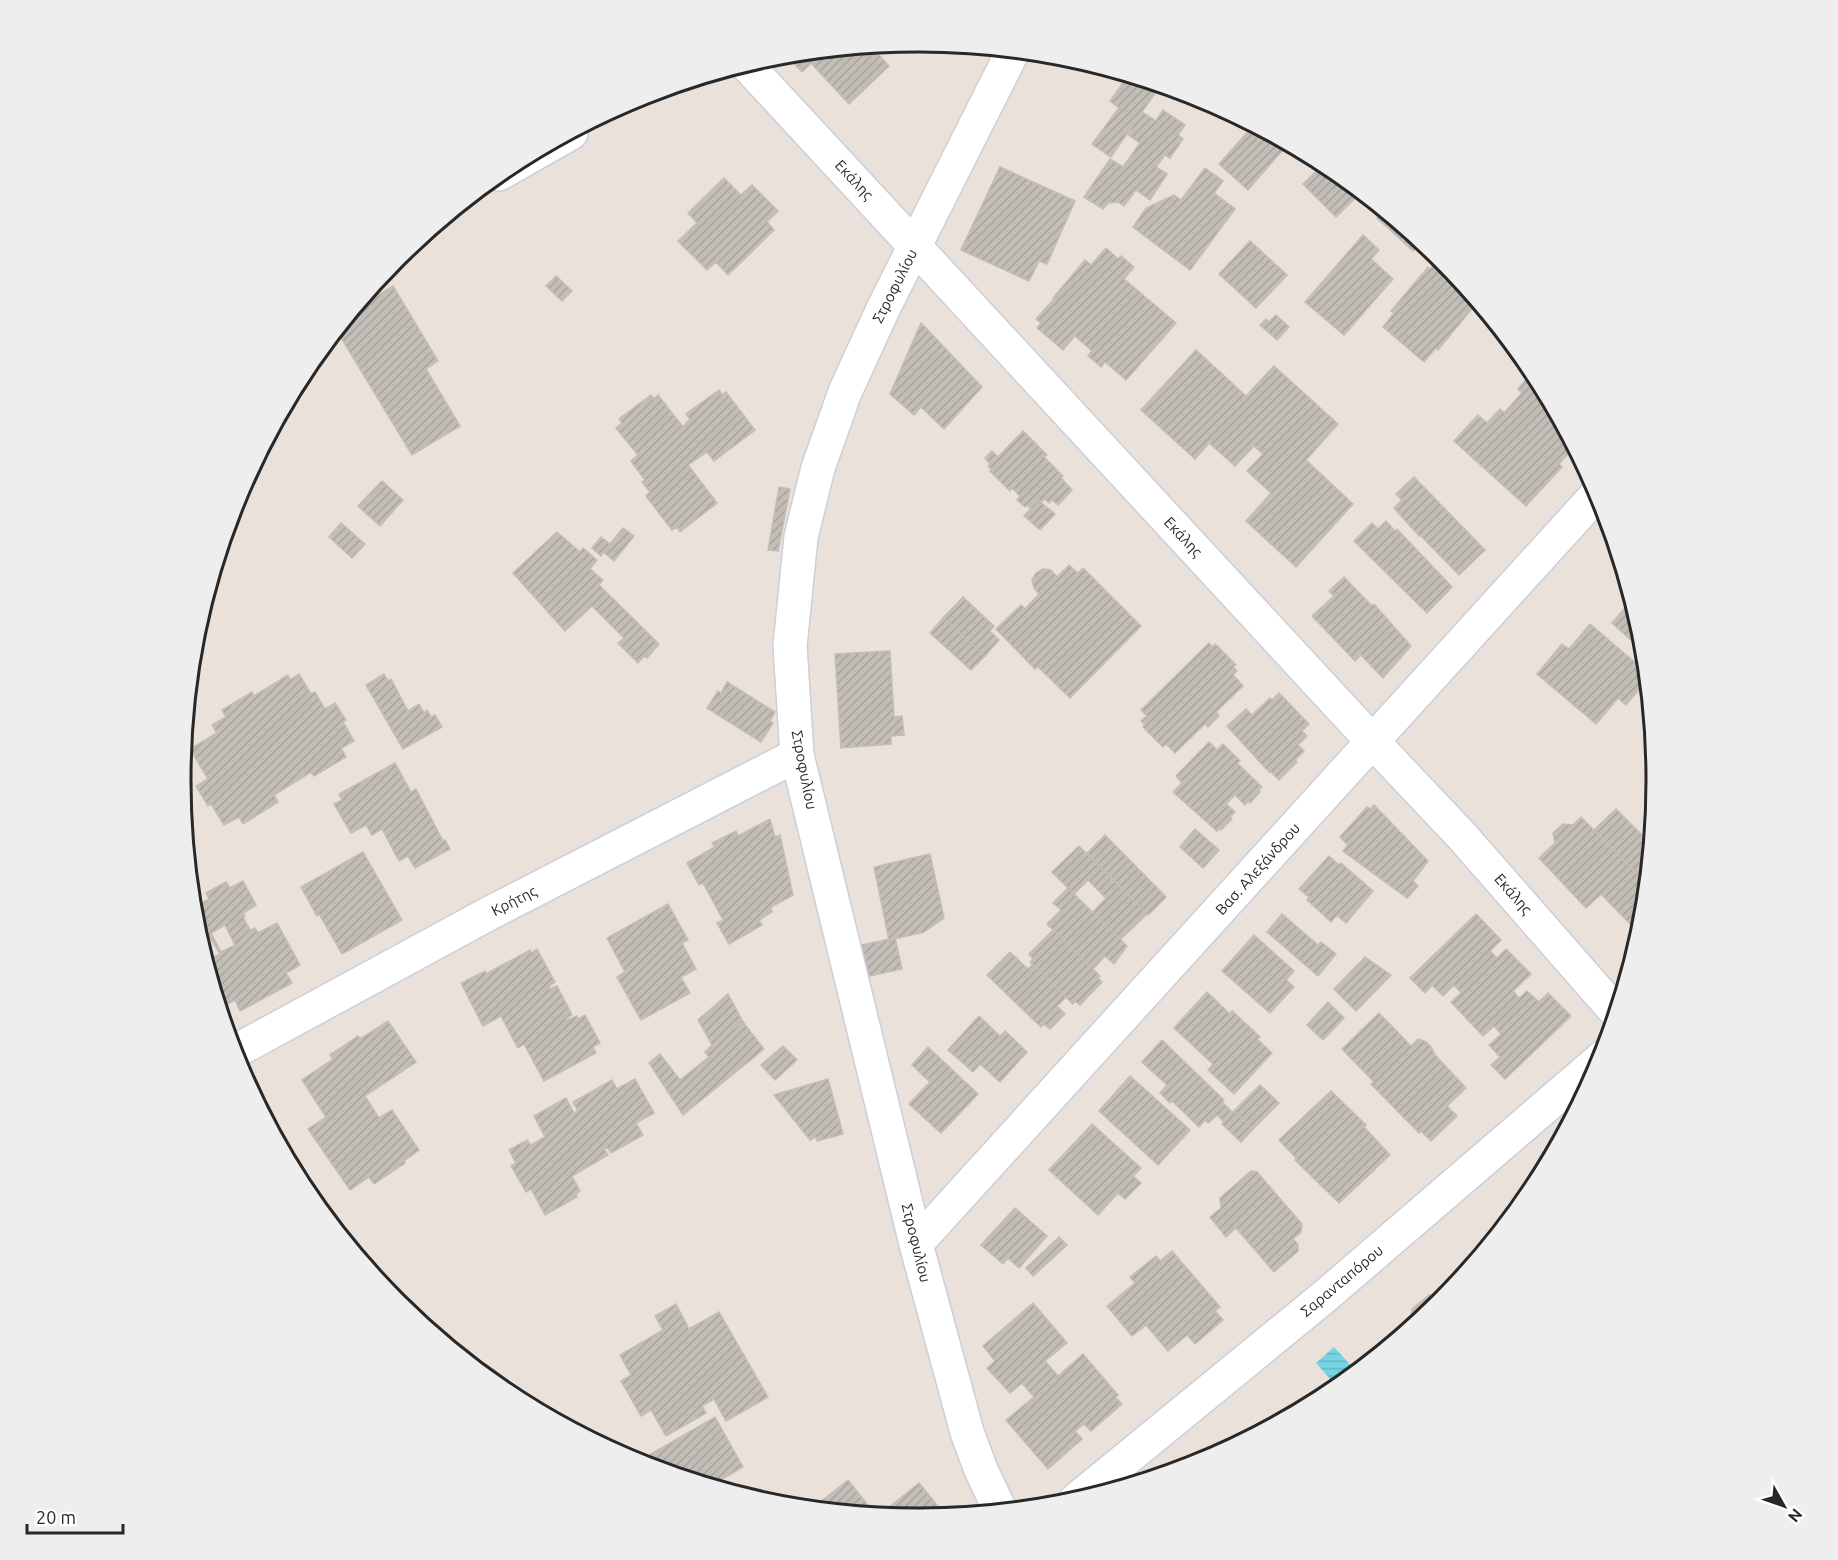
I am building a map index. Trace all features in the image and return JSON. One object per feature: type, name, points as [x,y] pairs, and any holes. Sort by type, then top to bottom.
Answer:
[{"type":"street","name":"Στροφυλίου","points":[[997,1503],[967,1432],[916,1244],[798,755],[790,646],[801,537],[818,468],[845,392],[884,307],[1009,58]]},
{"type":"street","name":"Εκάλης","points":[[753,72],[1461,835],[1611,1006]]},
{"type":"street","name":"Βασ. Αλεξάνδρου","points":[[916,1244],[1590,501]]},
{"type":"street","name":"Κρήτης","points":[[243,1047],[501,908],[798,755]]},
{"type":"street","name":"Σαρανταπόρου","points":[[1093,1486],[1324,1297],[1584,1073]]},
{"type":"water","points":[[1334,1347],[1351,1365],[1331,1380],[1316,1363]]},
{"type":"building","points":[[871,54],[878,54],[889,66],[849,104],[811,63],[802,72],[794,63]]},
{"type":"building","points":[[1124,82],[1156,92],[1111,157],[1092,144],[1119,108],[1110,101]]},
{"type":"building","points":[[1163,110],[1185,125],[1178,135],[1183,139],[1170,158],[1165,155],[1156,167],[1167,174],[1150,200],[1136,190],[1124,206],[1118,202],[1108,203],[1103,209],[1084,197],[1110,159],[1123,167],[1140,143],[1127,134],[1142,112],[1156,121]]},
{"type":"building","points":[[1248,132],[1283,150],[1248,190],[1219,164]]},
{"type":"building","points":[[1000,167],[1075,201],[1047,264],[1039,261],[1029,281],[961,250]]},
{"type":"building","points":[[1205,168],[1223,181],[1214,193],[1235,209],[1190,270],[1133,227],[1146,208],[1174,195],[1181,200]]},
{"type":"building","points":[[1317,171],[1355,198],[1336,217],[1303,184]]},
{"type":"building","points":[[724,178],[741,195],[752,185],[778,211],[767,222],[774,230],[728,275],[716,262],[707,270],[678,241],[697,223],[688,213]]},
{"type":"building","points":[[1378,216],[1415,249],[1413,251],[1377,218]]},
{"type":"building","points":[[1363,235],[1379,250],[1371,259],[1393,279],[1344,335],[1305,302]]},
{"type":"building","points":[[1250,241],[1287,275],[1256,308],[1219,274]]},
{"type":"building","points":[[1106,248],[1118,259],[1121,256],[1134,267],[1124,279],[1176,323],[1126,380],[1105,362],[1101,367],[1088,356],[1092,351],[1075,336],[1063,350],[1037,328],[1041,323],[1036,319],[1085,260],[1091,265]]},
{"type":"building","points":[[1433,266],[1473,308],[1438,350],[1436,348],[1424,362],[1383,327],[1394,313],[1391,311],[1428,267],[1430,269]]},
{"type":"building","points":[[556,276],[572,291],[562,301],[546,286]]},
{"type":"building","points":[[393,286],[438,361],[426,369],[460,426],[412,455],[341,338],[375,297]]},
{"type":"building","points":[[1276,315],[1289,327],[1277,340],[1260,325],[1266,319],[1269,322]]},
{"type":"building","points":[[921,323],[982,387],[944,429],[921,407],[914,415],[890,394]]},
{"type":"building","points":[[1196,350],[1246,396],[1274,366],[1338,424],[1306,460],[1353,504],[1296,567],[1246,521],[1271,493],[1247,471],[1263,454],[1254,446],[1235,466],[1209,443],[1195,459],[1141,410]]},
{"type":"building","points":[[1526,379],[1569,453],[1559,464],[1562,467],[1526,506],[1454,441],[1478,415],[1487,423],[1500,409],[1504,413],[1522,393],[1518,389]]},
{"type":"building","points":[[719,390],[722,395],[726,392],[755,430],[714,461],[707,452],[688,465],[717,503],[680,532],[677,527],[672,530],[646,496],[650,492],[642,482],[645,480],[631,461],[638,455],[616,428],[622,423],[619,419],[651,395],[654,399],[658,395],[683,427],[690,419],[686,414]]},
{"type":"building","points":[[1023,431],[1047,455],[1044,457],[1063,476],[1061,478],[1072,490],[1058,505],[1052,500],[1049,503],[1045,499],[1041,502],[1038,500],[1031,509],[1027,505],[1025,507],[1017,500],[1020,496],[1012,488],[1010,491],[990,471],[988,466],[990,464],[985,458],[992,451],[998,457]]},
{"type":"building","points":[[1414,477],[1485,550],[1459,575],[1394,508],[1402,500],[1396,494]]},
{"type":"building","points":[[382,481],[403,500],[380,526],[358,506]]},
{"type":"building","points":[[779,487],[790,489],[778,551],[768,550]]},
{"type":"building","points":[[1038,500],[1055,514],[1040,530],[1024,516]]},
{"type":"building","points":[[1386,521],[1395,531],[1397,529],[1452,587],[1427,613],[1354,541],[1372,523],[1378,529]]},
{"type":"building","points":[[341,523],[365,544],[352,558],[329,537]]},
{"type":"building","points":[[623,528],[634,536],[614,561],[603,552],[601,556],[592,548],[601,537],[610,544]]},
{"type":"building","points":[[557,532],[580,552],[583,548],[597,560],[590,569],[603,580],[599,585],[659,644],[647,658],[644,656],[638,663],[618,643],[624,638],[592,606],[565,631],[513,573]]},
{"type":"building","points":[[1069,565],[1078,573],[1083,568],[1141,626],[1070,698],[1038,667],[1035,669],[996,629],[1021,605],[1025,609],[1039,594],[1032,580],[1036,573],[1043,569],[1051,570],[1057,577]]},
{"type":"building","points":[[1344,577],[1372,606],[1374,604],[1411,646],[1383,678],[1361,655],[1355,661],[1312,616],[1334,596],[1329,591]]},
{"type":"building","points":[[963,597],[994,626],[990,631],[999,640],[985,656],[943,618]]},
{"type":"building","points":[[1626,607],[1634,643],[1612,623]]},
{"type":"building","points":[[943,618],[985,656],[971,670],[930,633]]},
{"type":"building","points":[[1590,624],[1637,664],[1640,688],[1626,705],[1618,698],[1596,724],[1537,674],[1562,644],[1569,649]]},
{"type":"building","points":[[1209,643],[1213,647],[1215,644],[1236,665],[1233,667],[1237,671],[1233,675],[1243,686],[1216,712],[1219,716],[1208,727],[1205,724],[1175,753],[1166,744],[1163,747],[1143,727],[1145,725],[1141,721],[1147,716],[1141,710]]},
{"type":"building","points":[[890,651],[894,717],[902,716],[904,735],[891,736],[891,744],[841,748],[835,654]]},
{"type":"building","points":[[299,674],[311,694],[315,692],[325,709],[335,703],[346,720],[343,722],[354,741],[341,748],[346,757],[314,776],[311,772],[274,795],[278,802],[243,824],[239,817],[224,825],[211,804],[208,806],[196,786],[208,779],[192,753],[192,748],[217,733],[212,725],[226,717],[222,710],[252,692],[254,696],[288,675],[290,680]]},
{"type":"building","points":[[384,674],[388,681],[391,679],[408,711],[419,704],[424,713],[427,710],[431,717],[435,715],[442,727],[403,749],[366,685]]},
{"type":"building","points":[[727,682],[775,712],[770,721],[773,723],[761,742],[707,708],[718,691],[721,693]]},
{"type":"building","points":[[1279,693],[1309,724],[1302,731],[1307,736],[1298,745],[1304,751],[1295,760],[1297,762],[1279,780],[1227,726],[1246,709],[1252,715],[1270,698],[1272,700]]},
{"type":"building","points":[[1209,742],[1217,750],[1223,744],[1240,761],[1237,763],[1262,787],[1250,803],[1248,801],[1245,805],[1235,795],[1226,804],[1235,812],[1230,817],[1232,819],[1217,831],[1173,792],[1182,783],[1176,776]]},
{"type":"building","points":[[395,763],[411,792],[416,789],[443,841],[445,840],[450,849],[415,868],[408,856],[399,861],[382,829],[372,835],[366,825],[351,833],[334,804],[342,800],[339,794]]},
{"type":"building","points":[[1374,805],[1428,861],[1413,881],[1418,886],[1407,898],[1343,851],[1348,845],[1340,837],[1367,807],[1370,809]]},
{"type":"building","points":[[1616,809],[1644,837],[1640,877],[1594,830]]},
{"type":"building","points":[[1581,817],[1640,877],[1632,926],[1601,894],[1586,908],[1539,858],[1555,843],[1553,833],[1563,824],[1573,825]]},
{"type":"building","points":[[770,819],[775,837],[780,835],[793,895],[771,907],[772,912],[759,920],[762,925],[729,944],[717,923],[723,920],[703,883],[699,885],[687,863],[715,847],[712,843],[736,831],[738,836]]},
{"type":"building","points":[[1195,829],[1219,850],[1203,868],[1180,847]]},
{"type":"building","points":[[1105,835],[1166,897],[1148,915],[1087,853]]},
{"type":"building","points":[[1079,846],[1147,914],[1120,940],[1093,912],[1106,898],[1088,880],[1074,894],[1052,872]]},
{"type":"building","points":[[363,852],[402,920],[342,954],[301,887]]},
{"type":"building","points":[[930,854],[944,918],[924,932],[889,940],[874,867]]},
{"type":"building","points":[[1329,856],[1339,865],[1341,863],[1373,891],[1346,923],[1337,915],[1331,922],[1307,900],[1309,897],[1299,889]]},
{"type":"building","points":[[243,881],[256,905],[243,913],[250,930],[255,928],[258,933],[277,923],[300,965],[286,973],[292,983],[240,1011],[235,1000],[227,1005],[213,957],[220,954],[208,933],[202,903],[209,899],[206,893],[226,882],[230,888]],"holes":[[[225,925],[235,945],[221,952],[211,933]]]},
{"type":"building","points":[[1068,888],[1127,946],[1114,964],[1105,956],[1093,969],[1047,924],[1061,910],[1053,903]]},
{"type":"building","points":[[668,904],[688,940],[682,943],[696,969],[681,977],[690,993],[641,1020],[617,977],[625,972],[607,938]]},
{"type":"building","points":[[1282,914],[1318,945],[1321,942],[1336,954],[1318,976],[1267,932]]},
{"type":"building","points":[[1476,914],[1501,940],[1490,951],[1497,958],[1506,949],[1531,974],[1513,991],[1519,998],[1527,991],[1539,1002],[1548,993],[1571,1016],[1505,1079],[1491,1065],[1500,1057],[1489,1045],[1501,1034],[1494,1026],[1483,1036],[1451,1002],[1461,993],[1454,985],[1443,996],[1432,985],[1425,993],[1410,978]]},
{"type":"building","points":[[1053,930],[1100,976],[1098,978],[1102,982],[1080,1005],[1075,1001],[1073,1004],[1030,962],[1033,959],[1029,954]]},
{"type":"building","points":[[1254,935],[1294,971],[1286,980],[1294,987],[1270,1013],[1222,971]]},
{"type":"building","points":[[895,938],[902,969],[869,976],[862,945]]},
{"type":"building","points":[[537,949],[555,982],[549,986],[550,989],[557,986],[572,1015],[566,1018],[567,1020],[577,1016],[578,1019],[585,1015],[600,1043],[593,1047],[596,1053],[544,1081],[524,1044],[518,1048],[501,1016],[483,1026],[461,983],[485,971],[486,974],[530,950],[531,953]]},
{"type":"building","points":[[1010,952],[1028,969],[1033,964],[1066,997],[1057,1006],[1065,1014],[1050,1029],[1044,1024],[1041,1027],[987,975]]},
{"type":"building","points":[[1365,957],[1391,975],[1356,1011],[1334,989]]},
{"type":"building","points":[[1207,992],[1230,1014],[1232,1011],[1260,1037],[1257,1039],[1272,1053],[1234,1094],[1208,1070],[1213,1064],[1174,1028]]},
{"type":"building","points":[[728,994],[743,1022],[712,1045],[698,1020]]},
{"type":"building","points":[[1328,1002],[1344,1018],[1323,1040],[1307,1025]]},
{"type":"building","points":[[1379,1013],[1411,1046],[1418,1039],[1426,1042],[1466,1088],[1447,1106],[1457,1116],[1431,1141],[1421,1131],[1419,1133],[1371,1084],[1374,1082],[1342,1049]]},
{"type":"building","points":[[979,1016],[1000,1036],[1005,1031],[1027,1052],[1000,1082],[980,1064],[973,1072],[948,1050]]},
{"type":"building","points":[[388,1021],[416,1062],[365,1096],[379,1118],[392,1110],[419,1150],[404,1161],[405,1163],[374,1184],[369,1177],[350,1190],[308,1129],[326,1117],[302,1080],[333,1059],[330,1055],[358,1036],[360,1039]]},
{"type":"building","points":[[743,1022],[764,1049],[683,1115],[649,1063],[660,1054],[680,1080],[709,1057],[705,1052],[712,1045]]},
{"type":"building","points":[[1162,1040],[1224,1100],[1222,1102],[1233,1113],[1224,1122],[1217,1115],[1208,1123],[1205,1120],[1199,1127],[1172,1101],[1170,1103],[1160,1093],[1167,1085],[1142,1062]]},
{"type":"building","points":[[783,1046],[797,1060],[775,1080],[761,1065]]},
{"type":"building","points":[[928,1047],[978,1094],[941,1133],[909,1104],[930,1082],[912,1065]]},
{"type":"building","points":[[1130,1076],[1190,1130],[1158,1165],[1099,1111]]},
{"type":"building","points":[[635,1079],[654,1113],[636,1123],[643,1135],[611,1153],[608,1148],[604,1149],[608,1155],[572,1176],[580,1191],[576,1194],[577,1197],[545,1215],[531,1189],[526,1192],[511,1166],[516,1163],[509,1150],[527,1140],[531,1145],[545,1137],[534,1116],[566,1098],[574,1113],[578,1111],[573,1102],[612,1080],[617,1089]]},
{"type":"building","points":[[828,1079],[843,1134],[817,1141],[816,1137],[810,1140],[774,1095]]},
{"type":"building","points":[[1260,1085],[1279,1103],[1253,1129],[1234,1111]]},
{"type":"building","points":[[1331,1091],[1366,1125],[1364,1127],[1390,1155],[1339,1203],[1295,1160],[1297,1159],[1279,1140]]},
{"type":"building","points":[[1234,1111],[1253,1129],[1241,1142],[1222,1124]]},
{"type":"building","points":[[1092,1124],[1141,1168],[1133,1176],[1141,1183],[1125,1199],[1118,1193],[1098,1215],[1049,1170]]},
{"type":"building","points":[[1251,1171],[1257,1172],[1302,1224],[1301,1232],[1293,1239],[1298,1244],[1298,1251],[1274,1272],[1236,1228],[1226,1237],[1210,1217],[1221,1208],[1220,1198]]},
{"type":"building","points":[[1015,1208],[1047,1236],[1019,1268],[1008,1258],[1003,1264],[981,1245]]},
{"type":"building","points":[[1059,1237],[1067,1245],[1033,1276],[1026,1268]]},
{"type":"building","points":[[1172,1251],[1220,1307],[1215,1311],[1223,1320],[1195,1344],[1187,1335],[1168,1351],[1146,1325],[1132,1336],[1107,1306],[1135,1283],[1130,1277],[1156,1256],[1160,1261]]},
{"type":"building","points":[[1429,1295],[1432,1295],[1411,1315],[1412,1309]]},
{"type":"building","points":[[1033,1303],[1067,1343],[1045,1361],[1058,1376],[1083,1354],[1118,1395],[1115,1397],[1122,1404],[1091,1431],[1084,1424],[1075,1431],[1082,1439],[1048,1469],[1006,1420],[1034,1397],[1022,1383],[1010,1393],[987,1368],[995,1361],[983,1346]]},
{"type":"building","points":[[676,1304],[689,1329],[719,1312],[768,1397],[726,1421],[714,1399],[702,1406],[706,1413],[666,1436],[651,1410],[641,1416],[621,1381],[631,1375],[620,1355],[663,1330],[655,1316]]},
{"type":"building","points":[[715,1417],[743,1467],[721,1480],[649,1455]]},
{"type":"building","points":[[848,1480],[868,1506],[824,1501],[822,1501]]},
{"type":"building","points":[[919,1483],[939,1507],[919,1508],[890,1507]]}]
